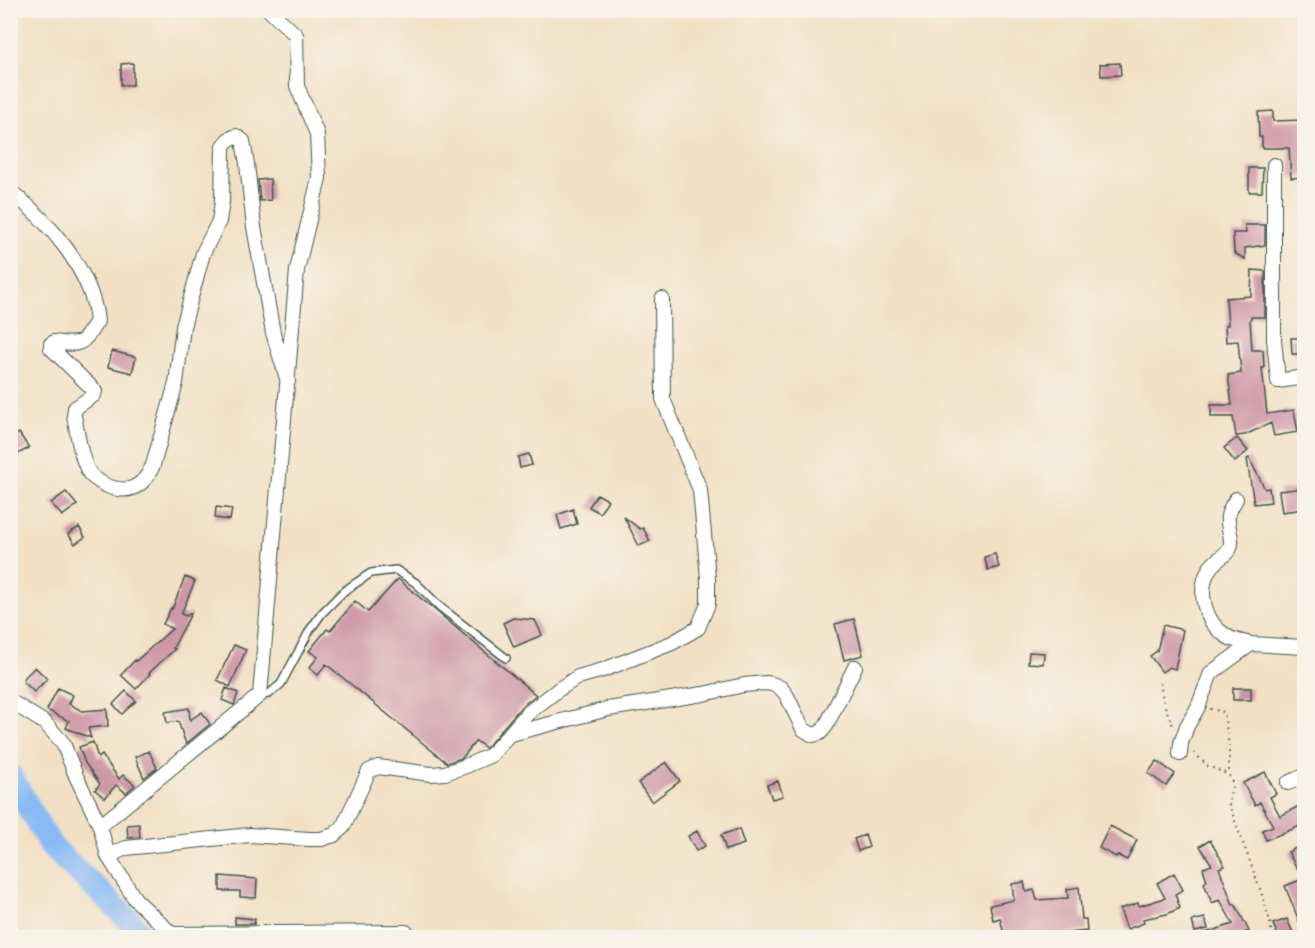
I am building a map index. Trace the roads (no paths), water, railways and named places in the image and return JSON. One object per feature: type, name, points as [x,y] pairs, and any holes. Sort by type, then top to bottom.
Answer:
[{"type":"street","points":[[100,826],[260,695],[297,270],[319,178],[317,134],[297,86],[296,35],[269,10]]},
{"type":"street","points":[[10,191],[49,226],[82,272],[96,315],[97,321],[80,343],[72,345],[54,342],[51,344],[51,348],[95,392],[75,408],[74,416],[91,476],[118,490],[140,485],[147,478],[176,383],[183,327],[203,253],[219,221],[224,146],[228,140],[236,136],[243,141],[254,227],[273,333],[288,382]]},
{"type":"street","points":[[1274,165],[1274,339],[1278,381],[1305,377]]},
{"type":"street","points":[[108,856],[126,848],[250,835],[321,839],[333,835],[343,826],[369,771],[378,767],[431,774],[446,773],[491,755],[528,713],[578,677],[603,670],[672,643],[698,628],[708,604],[708,578],[700,490],[663,399],[662,299]]},
{"type":"street","points":[[1236,499],[1228,514],[1231,543],[1229,550],[1211,566],[1206,578],[1203,593],[1204,605],[1210,619],[1228,637],[1251,644],[1305,647]]},
{"type":"street","points":[[1180,754],[1187,726],[1211,673],[1251,644]]},
{"type":"street","points":[[511,734],[608,709],[766,683],[781,688],[802,729],[813,735],[820,733],[826,726],[855,666]]},
{"type":"street","points":[[10,701],[45,723],[63,743],[100,826],[108,856],[135,899],[175,936],[406,932],[411,938]]},
{"type":"street","points":[[1288,783],[1305,776]]},
{"type":"lane","points":[[260,695],[269,693],[280,684],[322,613],[344,591],[371,573],[396,570],[416,583],[448,613],[506,658]]},
{"type":"waterway","points":[[10,775],[51,846],[128,919],[144,938]]}]
